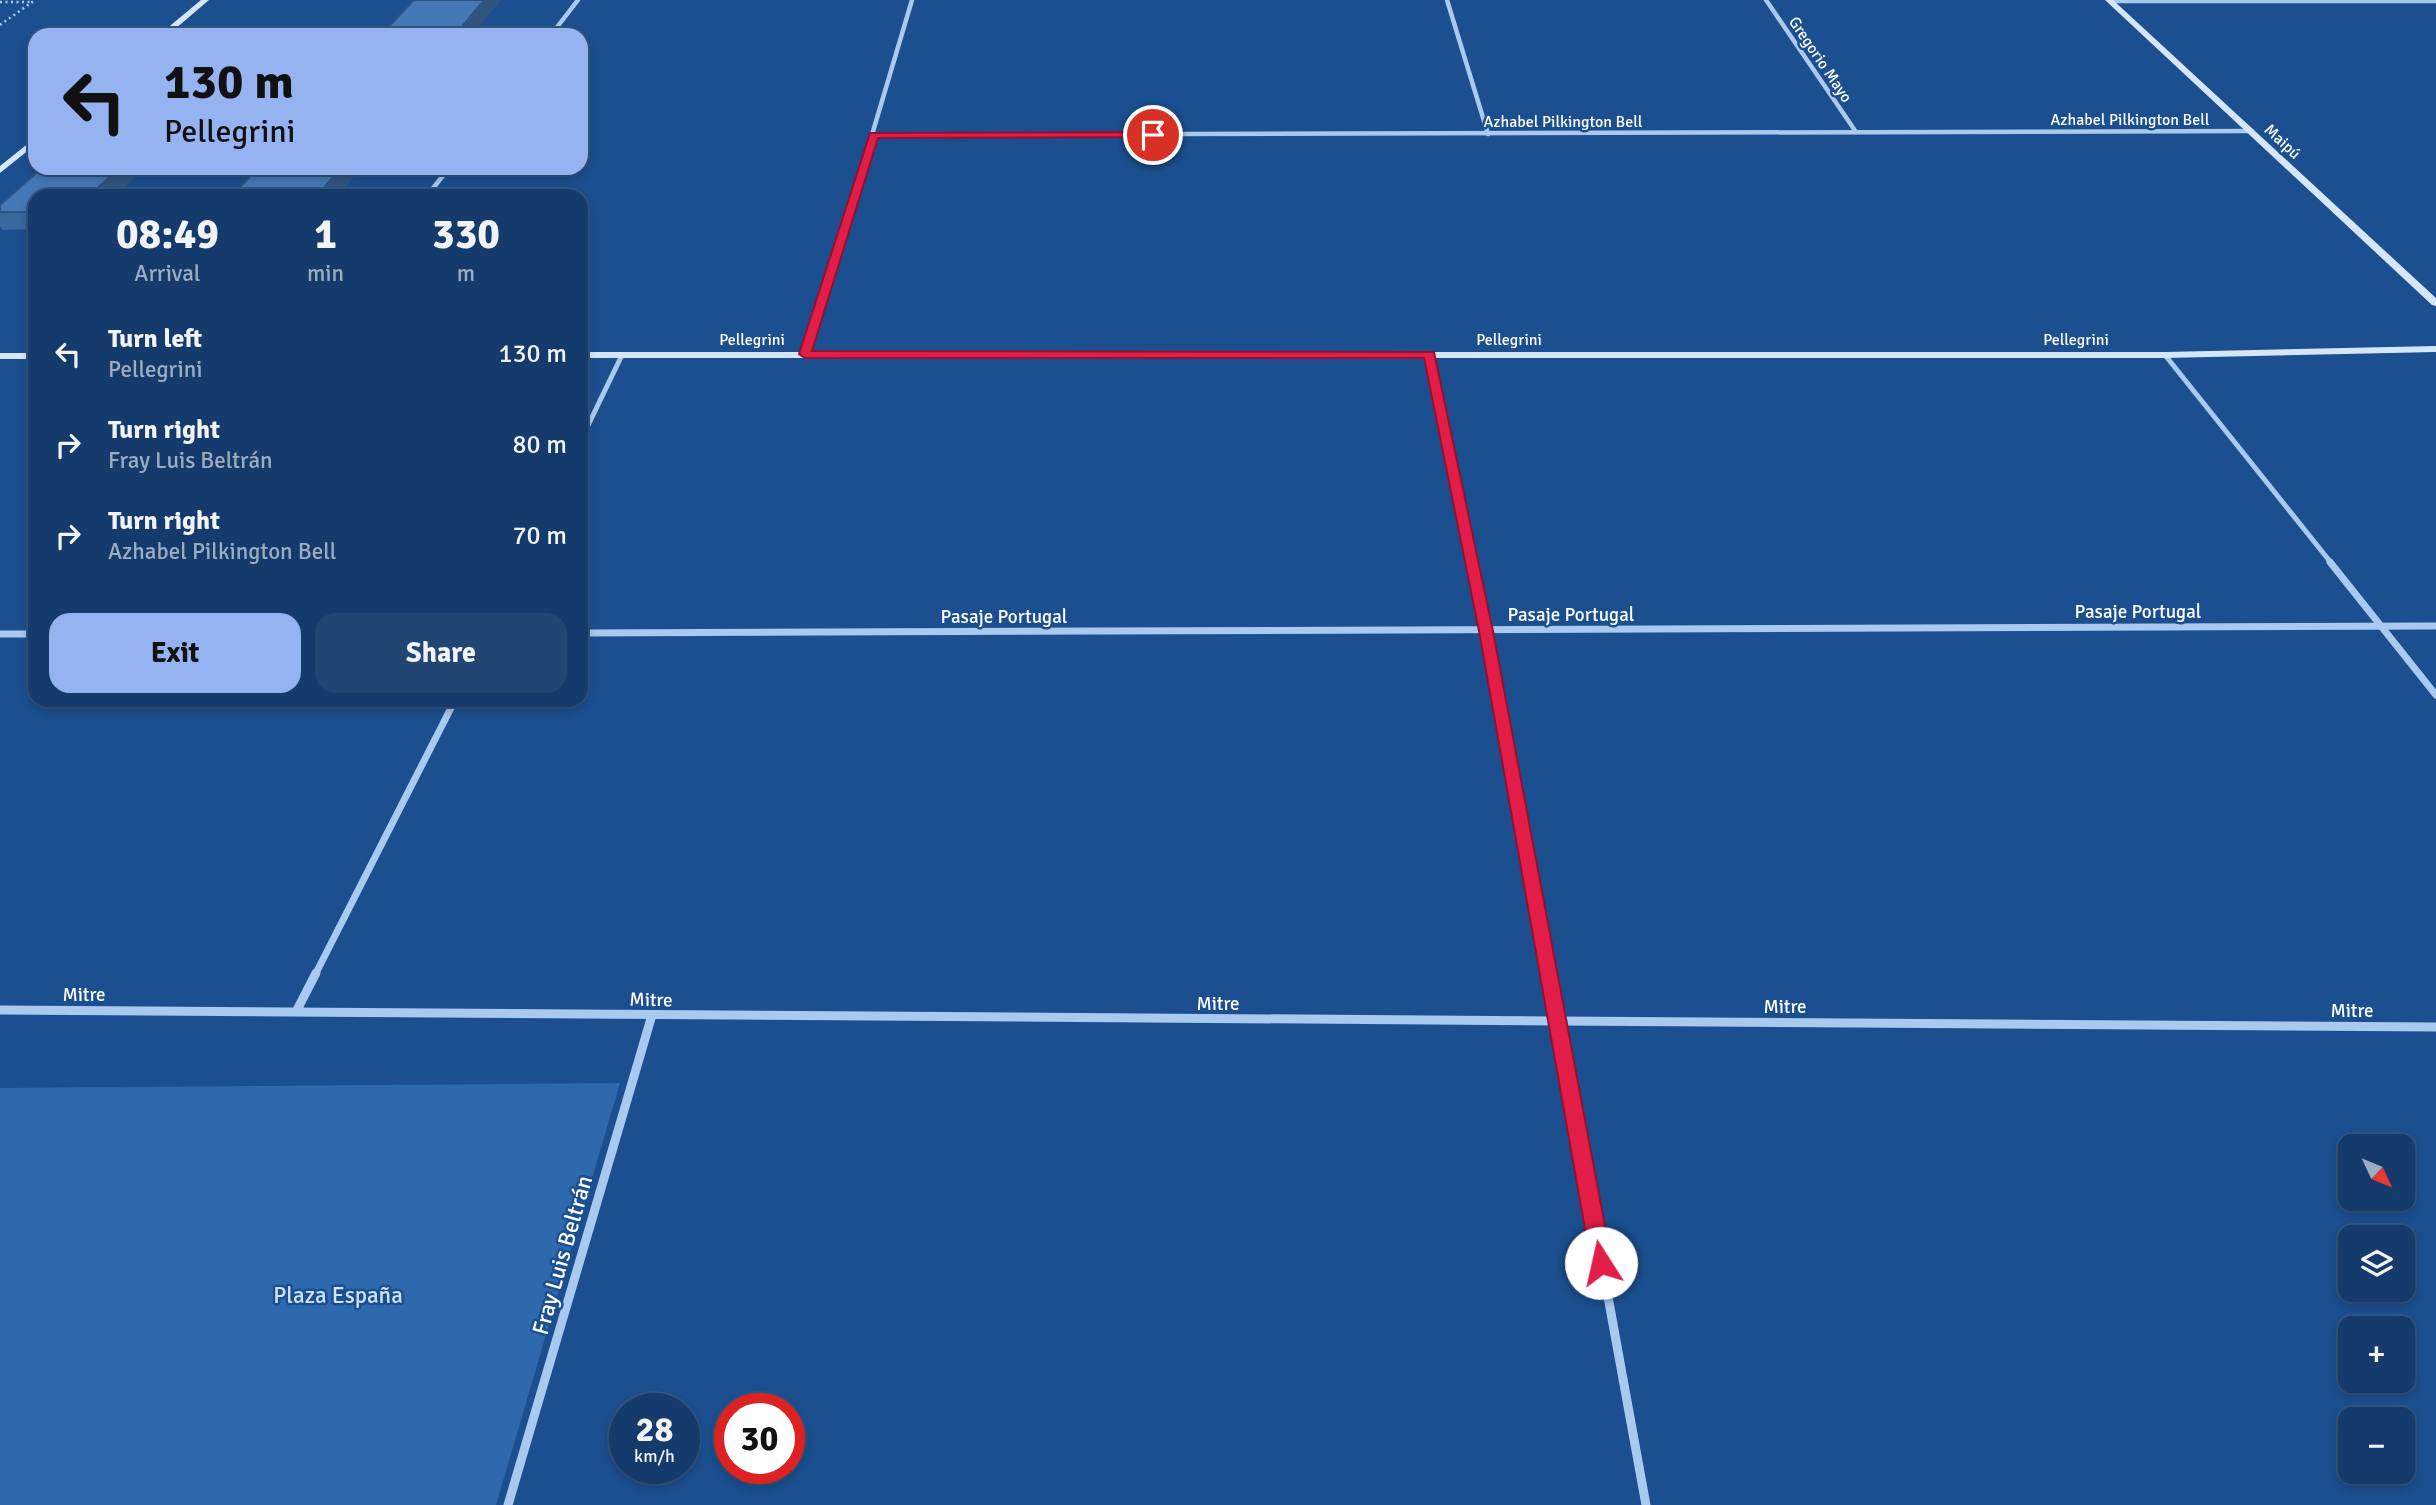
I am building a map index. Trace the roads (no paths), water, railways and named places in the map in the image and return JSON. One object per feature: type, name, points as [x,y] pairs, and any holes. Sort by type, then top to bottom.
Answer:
[{"type":"street","points":[[171,28],[205,0]]},
{"type":"street","points":[[556,28],[578,0]]},
{"type":"street","points":[[805,354],[874,135],[912,0]]},
{"type":"street","points":[[1447,0],[1488,134]]},
{"type":"street","name":"Gregorio Mayo","points":[[1766,0],[1856,132]]},
{"type":"street","points":[[2109,1],[2436,1]]},
{"type":"street","name":"Maipú","points":[[2109,1],[2436,303]]},
{"type":"street","name":"Azhabel Pilkington Bell","points":[[874,135],[2252,131]]},
{"type":"street","points":[[0,170],[28,147]]},
{"type":"street","points":[[432,189],[444,175]]},
{"type":"street","name":"Pellegrini","points":[[588,355],[2165,355],[2436,349]]},
{"type":"street","points":[[1430,354],[1486,631],[1646,1505]]},
{"type":"street","points":[[588,425],[622,355]]},
{"type":"street","points":[[2165,355],[2436,695]]},
{"type":"street","points":[[0,356],[28,356]]},
{"type":"street","name":"Pasaje Portugal","points":[[588,633],[2436,626]]},
{"type":"street","points":[[0,634],[28,634]]},
{"type":"street","points":[[297,1010],[451,707]]},
{"type":"street","name":"Mitre","points":[[0,1010],[2436,1027]]},
{"type":"street","name":"Fray Luis Beltrán","points":[[508,1505],[652,1015]]},
{"type":"park label","name":"Plaza España","points":[[338,1295]]}]
